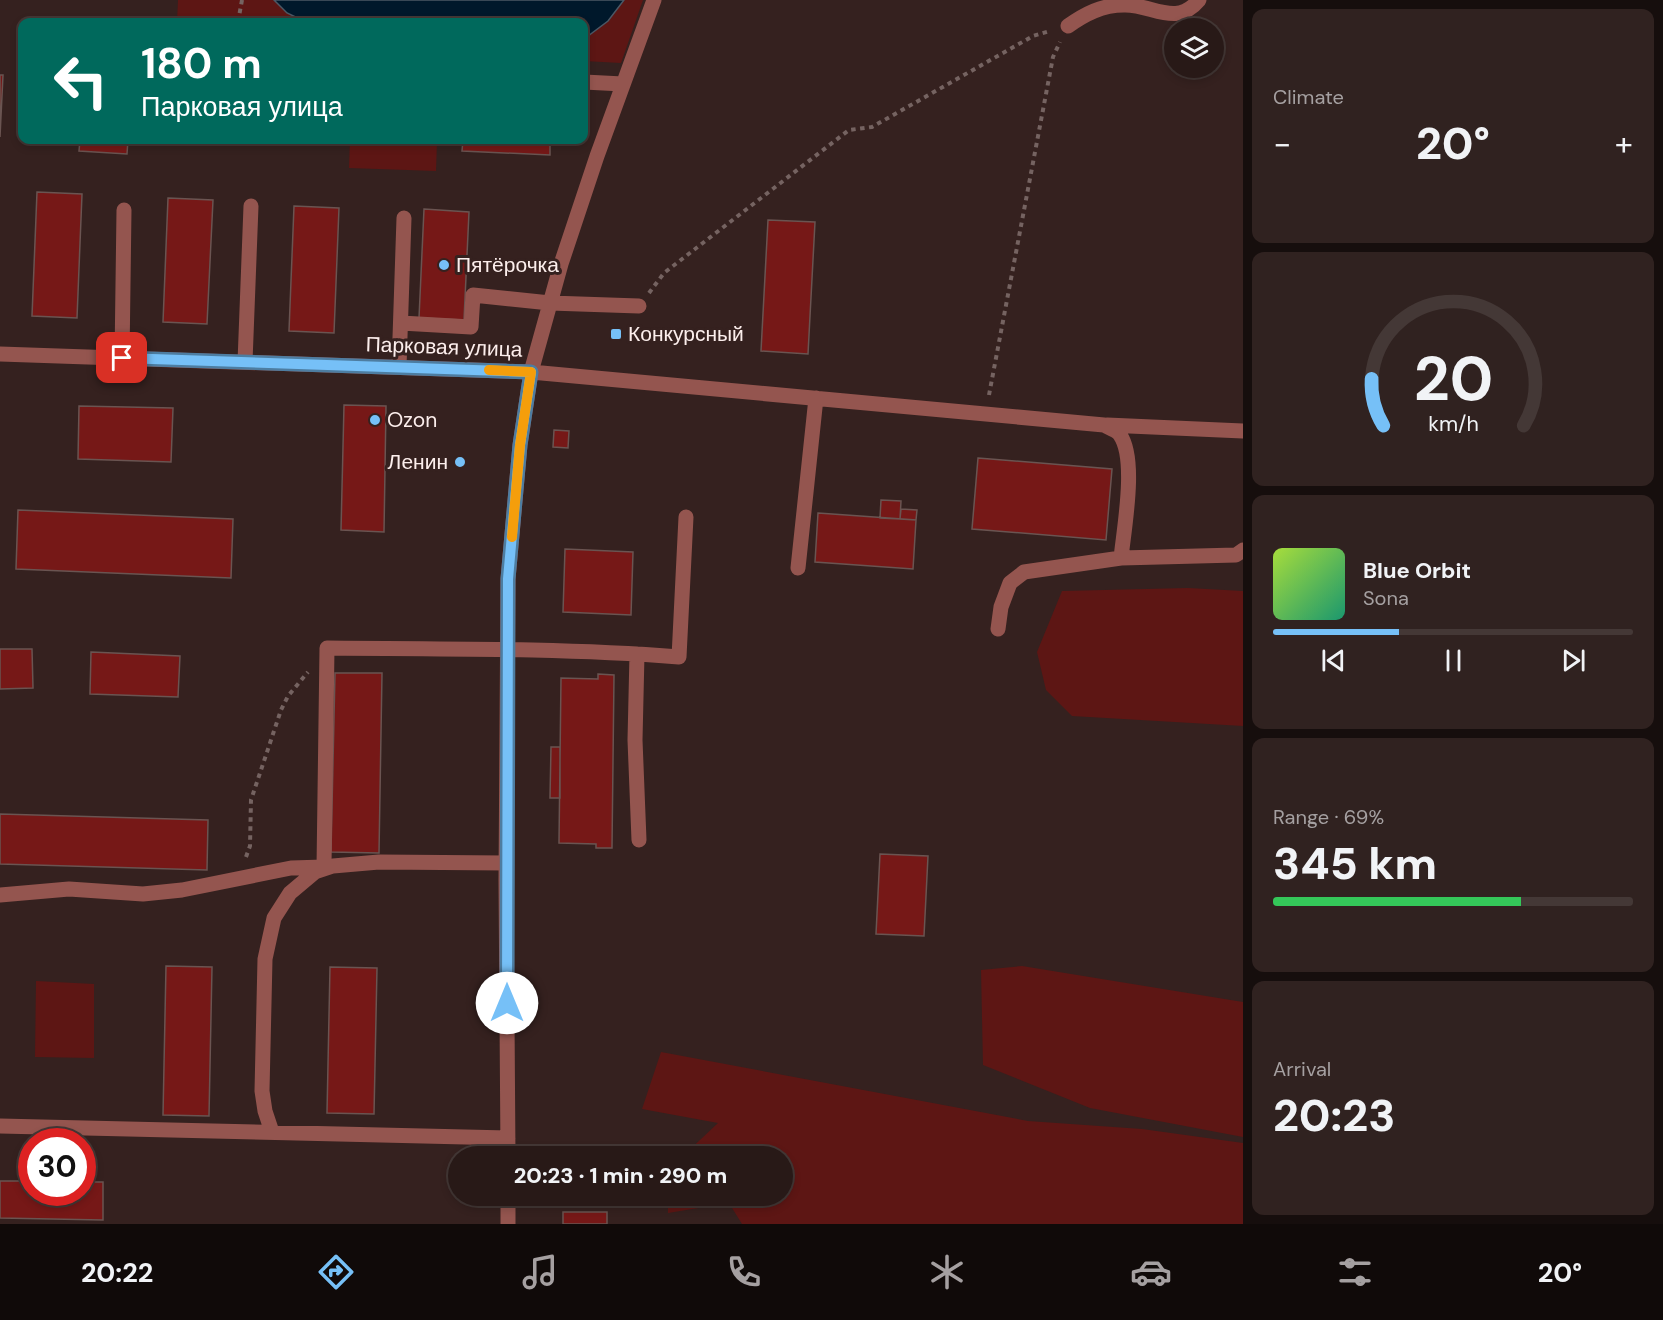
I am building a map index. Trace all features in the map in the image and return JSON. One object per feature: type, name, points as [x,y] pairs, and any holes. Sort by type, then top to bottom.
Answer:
[{"type":"street","name":"Парковая улица","points":[[0,354],[531,372],[593,167],[654,0]]},
{"type":"street","points":[[1068,26],[1088,12],[1109,7],[1127,5],[1165,14],[1181,13],[1193,8],[1199,0]]},
{"type":"street","points":[[588,82],[623,84]]},
{"type":"street","points":[[245,362],[251,206]]},
{"type":"street","points":[[122,358],[124,210]]},
{"type":"street","points":[[399,367],[405,218]]},
{"type":"street","points":[[401,323],[471,327],[473,295],[550,303],[639,306]]},
{"type":"street","points":[[508,1146],[506,863],[508,579],[520,445],[531,372],[1104,425],[1243,431]]},
{"type":"street","points":[[798,568],[816,398]]},
{"type":"street","points":[[1104,425],[1119,433],[1127,450],[1129,472],[1121,558]]},
{"type":"street","points":[[329,867],[327,648],[507,650],[679,657],[686,517]]},
{"type":"street","points":[[998,629],[1001,607],[1010,583],[1024,572],[1121,558],[1236,555],[1243,550]]},
{"type":"street","points":[[637,654],[634,740],[639,840]]},
{"type":"street","points":[[0,895],[69,890],[142,894],[182,890],[291,867],[329,867],[379,862],[506,863]]},
{"type":"street","points":[[272,1132],[265,1111],[262,1091],[266,959],[274,918],[290,893],[315,872],[329,867]]},
{"type":"street","points":[[0,1126],[508,1138]]},
{"type":"street","points":[[508,1206],[508,1224]]},
{"type":"path","points":[[239,18],[242,0]]},
{"type":"path","points":[[639,306],[664,273],[849,130],[872,127],[1033,36],[1068,26]]},
{"type":"path","points":[[985,414],[1053,57],[1068,26]]},
{"type":"path","points":[[237,879],[250,846],[251,800],[281,710],[288,696],[327,648]]},
{"type":"shaded area","points":[[178,0],[643,0],[621,63],[588,61],[588,18],[177,18]]},
{"type":"shaded area","points":[[350,144],[437,144],[436,171],[349,168]]},
{"type":"shaded area","points":[[1188,588],[1243,591],[1243,726],[1072,716],[1046,690],[1037,652],[1062,591]]},
{"type":"shaded area","points":[[1022,966],[1243,1002],[1243,1137],[1090,1108],[983,1065],[981,970]]},
{"type":"shaded area","points":[[36,981],[94,984],[94,1058],[35,1057]]},
{"type":"shaded area","points":[[661,1052],[1028,1121],[1142,1129],[1243,1143],[1243,1224],[742,1224],[731,1206],[793,1206],[793,1146],[694,1146],[718,1123],[642,1109]]},
{"type":"shaded area","points":[[668,1206],[711,1206],[668,1213]]},
{"type":"water","points":[[274,0],[624,0],[608,21],[588,36],[588,18],[298,18],[287,13]]},
{"type":"building","points":[[0,75],[3,75],[0,137]]},
{"type":"building","points":[[80,144],[128,144],[127,154],[79,151]]},
{"type":"building","points":[[463,144],[550,144],[550,155],[462,151]]},
{"type":"building","points":[[37,192],[82,194],[77,318],[32,316]]},
{"type":"building","points":[[168,198],[213,200],[207,324],[163,322]]},
{"type":"building","points":[[294,206],[339,208],[334,333],[289,331]]},
{"type":"building","name":"Пятёрочка","points":[[424,209],[469,212],[464,320],[419,318]]},
{"type":"building","points":[[768,220],[815,222],[808,354],[761,351]]},
{"type":"building","points":[[344,405],[386,406],[384,532],[341,530]]},
{"type":"building","points":[[79,406],[173,408],[171,462],[78,459]]},
{"type":"building","points":[[554,430],[569,431],[568,448],[553,447]]},
{"type":"building","points":[[978,458],[1112,469],[1106,540],[972,529]]},
{"type":"building","points":[[881,500],[901,501],[900,519],[880,518]]},
{"type":"building","points":[[901,509],[917,510],[916,520],[900,519]]},
{"type":"building","points":[[18,510],[233,519],[231,578],[16,569]]},
{"type":"building","points":[[818,513],[916,520],[913,569],[815,562]]},
{"type":"building","points":[[565,549],[633,552],[631,615],[563,612]]},
{"type":"building","points":[[0,649],[32,649],[33,688],[0,689]]},
{"type":"building","points":[[91,652],[180,656],[178,697],[90,694]]},
{"type":"building","points":[[335,673],[382,673],[379,853],[331,852]]},
{"type":"building","points":[[598,674],[614,675],[612,848],[596,848],[596,844],[559,843],[561,678],[598,679]]},
{"type":"building","points":[[551,747],[560,747],[560,798],[550,798]]},
{"type":"building","points":[[0,814],[208,820],[207,870],[0,864]]},
{"type":"building","points":[[880,854],[928,856],[924,936],[876,934]]},
{"type":"building","points":[[166,966],[212,967],[209,1116],[163,1115]]},
{"type":"building","points":[[330,967],[377,968],[374,1114],[327,1113]]},
{"type":"building","points":[[0,1181],[18,1181],[18,1206],[96,1206],[96,1182],[103,1182],[103,1220],[0,1218]]},
{"type":"building","points":[[563,1212],[607,1212],[607,1224],[563,1224]]},
{"type":"slow traffic","points":[[489,370],[531,372],[520,445],[512,537]]},
{"type":"place","name":"Пятёрочка","points":[[444,265]]},
{"type":"place","name":"Конкурсный","points":[[616,334]]},
{"type":"place","name":"Ozon","points":[[375,420]]},
{"type":"place","name":"Ленин","points":[[460,462]]},
{"type":"route","points":[[122,358],[531,372],[520,445],[508,579],[507,1003]]}]
